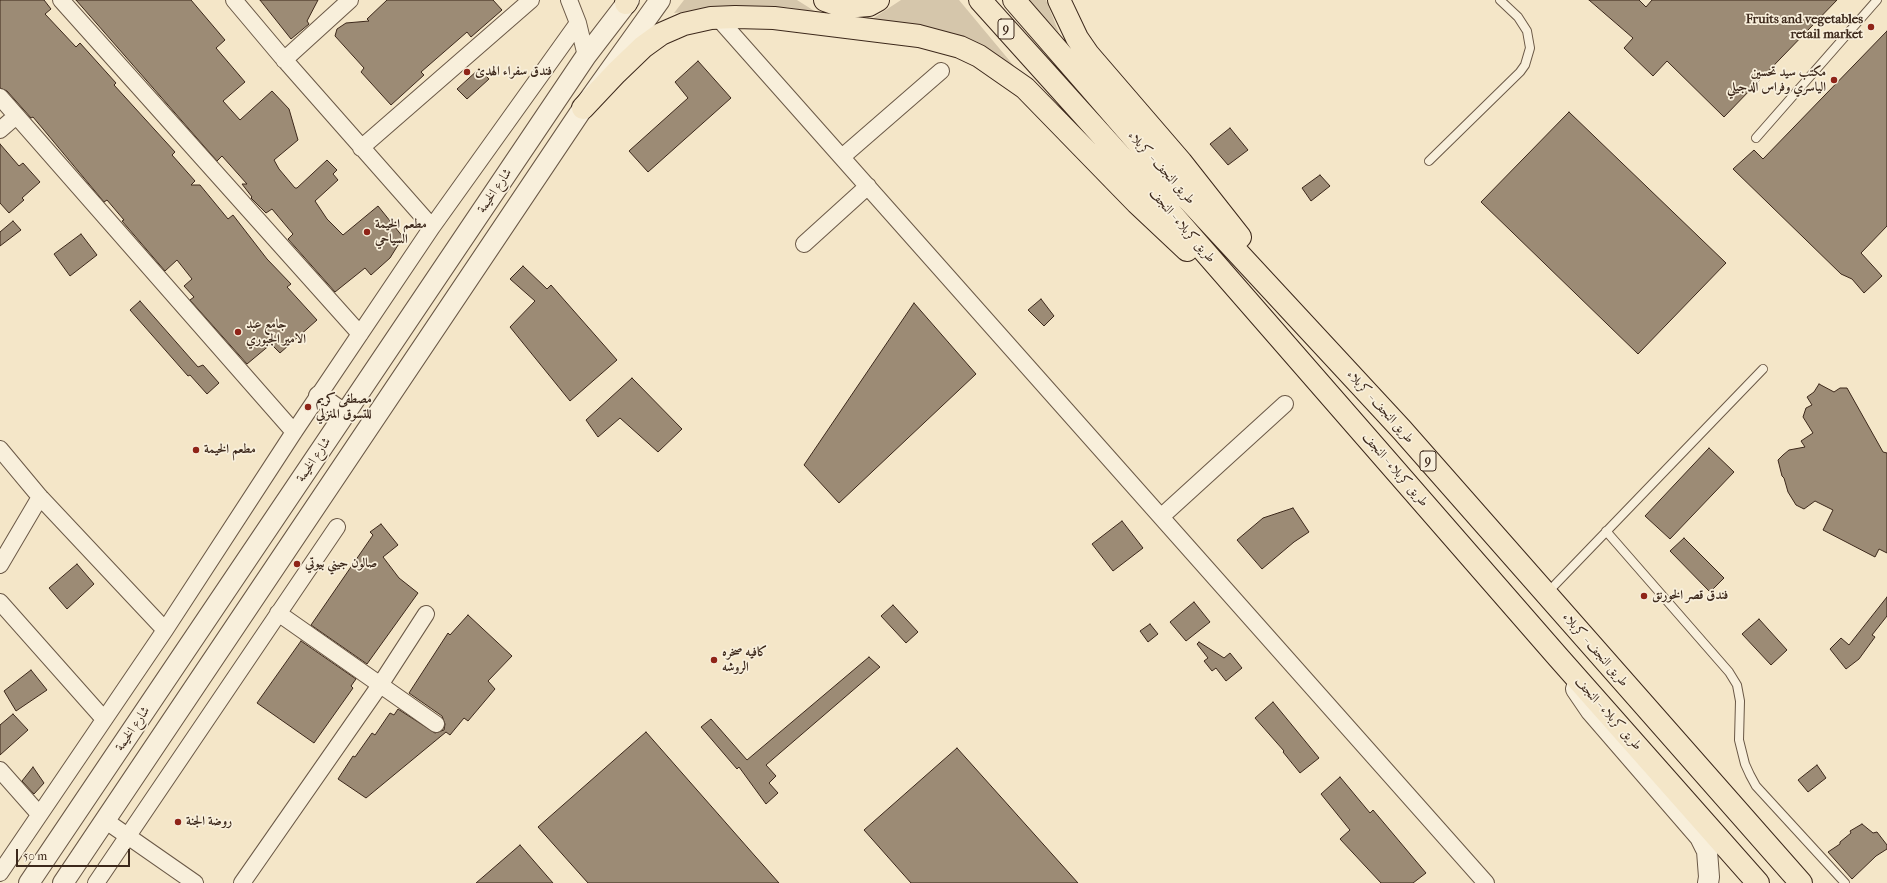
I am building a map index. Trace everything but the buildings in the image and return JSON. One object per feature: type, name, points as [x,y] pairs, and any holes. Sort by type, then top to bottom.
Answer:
[{"type":"highway","points":[[825,0],[834,4],[851,7],[869,5],[878,0]]},
{"type":"highway","name":"طريق کربلاء - النجف","points":[[980,0],[1138,175],[1558,657],[1758,883]]},
{"type":"highway","name":"طريق النجف - کربلاء","points":[[1014,0],[1174,184],[1402,430],[1801,883]]},
{"type":"highway","points":[[1059,0],[1076,38],[1088,54],[1221,211],[1302,322]]},
{"type":"highway","points":[[583,108],[616,72],[643,47],[661,34],[684,24],[718,18],[774,18],[919,36],[960,48],[979,56],[1025,88],[1148,213],[1281,340]]},
{"type":"street","points":[[61,0],[360,334]]},
{"type":"street","points":[[234,0],[284,60],[432,228]]},
{"type":"street","points":[[284,60],[350,0]]},
{"type":"street","points":[[361,148],[531,0]]},
{"type":"street","points":[[569,0],[578,23],[586,56]]},
{"type":"street","name":"شارع الخيمة","points":[[63,883],[583,108],[660,0]]},
{"type":"street","name":"شارع الخيمة","points":[[29,883],[586,56],[627,1]]},
{"type":"street","points":[[718,18],[1162,516],[1486,883]]},
{"type":"street","points":[[0,873],[103,718],[165,630],[294,432],[432,228],[578,23]]},
{"type":"street","points":[[842,157],[941,71]]},
{"type":"street","points":[[0,98],[15,117],[294,432]]},
{"type":"street","points":[[0,130],[15,117]]},
{"type":"street","points":[[804,244],[868,186]]},
{"type":"street","points":[[318,396],[344,414]]},
{"type":"street","points":[[1162,516],[1284,404]]},
{"type":"street","points":[[0,449],[40,496],[165,630]]},
{"type":"street","points":[[313,462],[322,473],[336,478]]},
{"type":"street","points":[[0,565],[40,496]]},
{"type":"street","points":[[96,883],[337,527]]},
{"type":"street","points":[[262,537],[276,542],[286,552]]},
{"type":"street","points":[[0,602],[103,718]]},
{"type":"street","points":[[278,613],[436,724]]},
{"type":"street","points":[[242,883],[380,684],[426,614]]},
{"type":"street","points":[[1558,657],[1579,695],[1591,711],[1700,837],[1708,851],[1710,877],[1708,883]]},
{"type":"street","points":[[0,770],[39,814]]},
{"type":"street","points":[[106,821],[195,883]]},
{"type":"lane","points":[[1429,161],[1520,72],[1525,65],[1530,48],[1527,31],[1518,17],[1500,0]]},
{"type":"lane","points":[[1756,138],[1877,0]]},
{"type":"lane","points":[[1546,594],[1763,369]]},
{"type":"lane","points":[[1606,531],[1729,672],[1737,685],[1740,701],[1739,740],[1745,764],[1756,786],[1845,883]]},
{"type":"shaded area","points":[[684,0],[797,0],[816,12],[786,7],[739,6],[674,13]]},
{"type":"shaded area","points":[[901,0],[959,0],[1019,72],[866,23]]},
{"type":"shaded area","points":[[1029,0],[1046,0],[1059,33]]},
{"type":"place","name":"Fruits and vegetables retail market","points":[[1871,27]]},
{"type":"place","name":"فندق سفراء الهدى","points":[[467,72]]},
{"type":"place","name":"مكتب سيد تحسين الياسري وفراس الدجيلي","points":[[1834,80]]},
{"type":"place","name":"مطعم الخيمة السياحي","points":[[367,232]]},
{"type":"place","name":"جامع عبد الامير الجبوري","points":[[238,332]]},
{"type":"place","name":"مصطفى كريم للتسوق المنزلي","points":[[308,407]]},
{"type":"place","name":"مطعم الخيمة","points":[[196,450]]},
{"type":"place","name":"صالون جيني بيوتي","points":[[297,564]]},
{"type":"place","name":"فندق قصر الخورنق","points":[[1644,596]]},
{"type":"place","name":"كافيه صخره الروشه","points":[[714,660]]},
{"type":"place","name":"روضة الجنة","points":[[178,822]]}]
